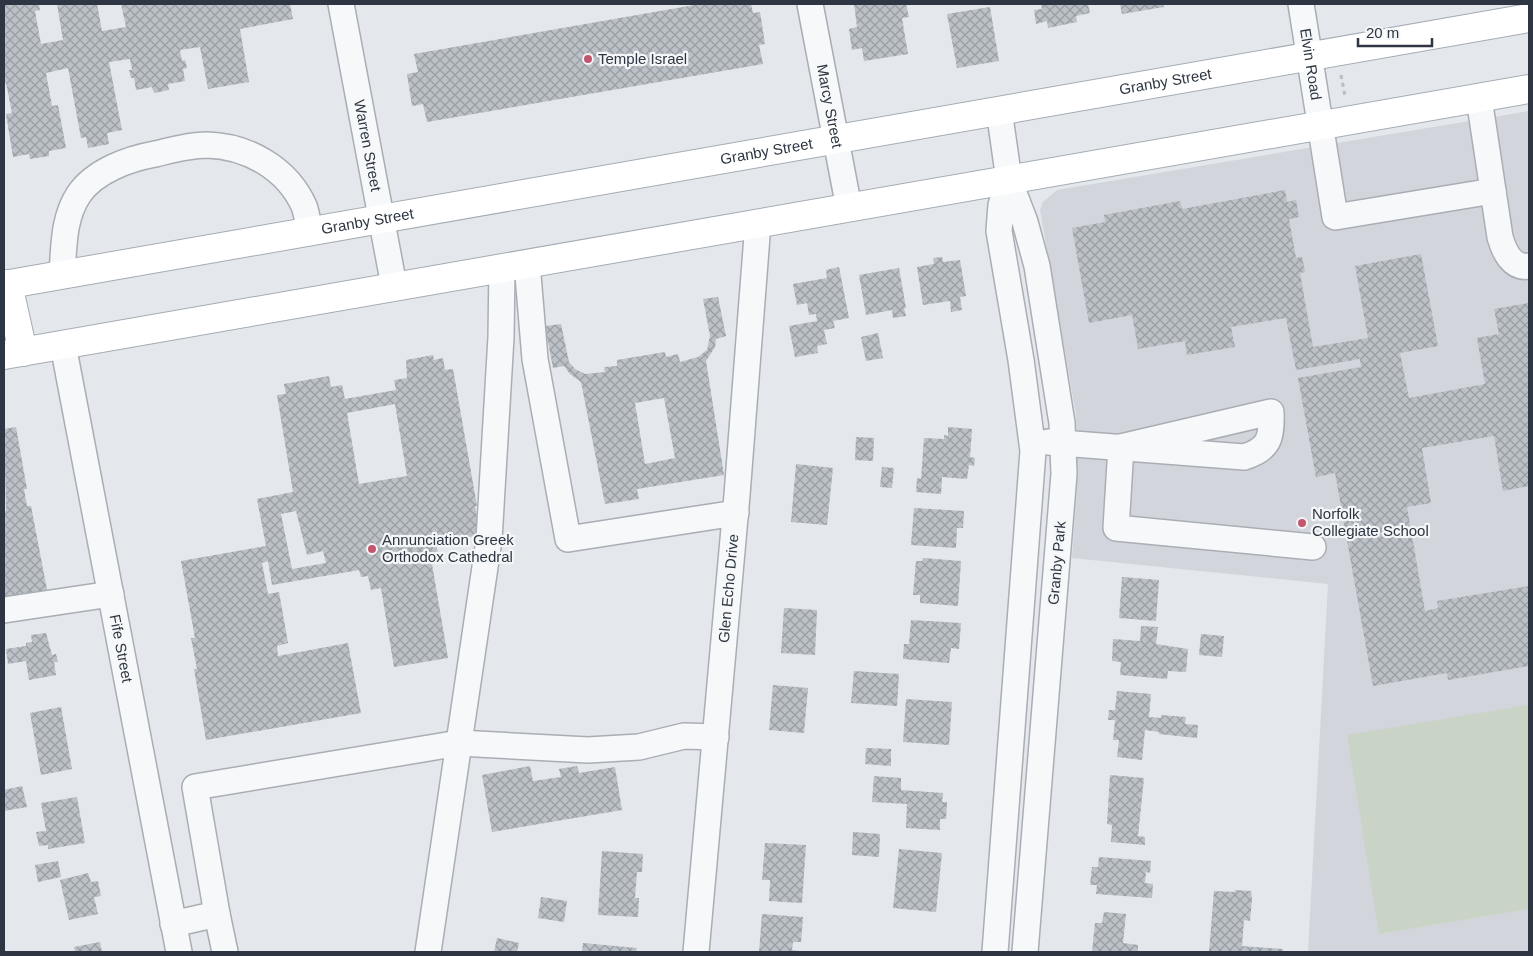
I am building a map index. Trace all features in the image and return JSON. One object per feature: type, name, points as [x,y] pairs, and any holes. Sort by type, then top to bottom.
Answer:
[{"type":"main road","name":"Granby Street","points":[[6,284],[382,220],[1529,18]]},
{"type":"main road","points":[[6,284],[13,354],[1529,89]]},
{"type":"street","name":"Warren Street","points":[[344,4],[394,286]]},
{"type":"street","name":"Marcy Street","points":[[810,4],[849,208]]},
{"type":"street","name":"Elvin Road","points":[[1301,4],[1335,217],[1493,190]]},
{"type":"street","points":[[1479,98],[1500,237],[1505,253],[1516,264],[1529,266]]},
{"type":"street","name":"Granby Park","points":[[1000,110],[1009,180],[1025,222],[1036,266],[1064,443],[1064,474],[1025,952]]},
{"type":"street","points":[[62,274],[65,229],[78,195],[87,185],[127,161],[192,146],[225,147],[256,156],[278,172],[294,190],[304,206],[310,232]]},
{"type":"street","name":"Granby Park","points":[[995,952],[1032,486],[1031,440],[1021,360],[999,231],[1001,205],[1009,180]]},
{"type":"street","name":"Glen Echo Drive","points":[[696,952],[736,513],[758,223]]},
{"type":"street","points":[[515,266],[535,359],[568,539],[736,513]]},
{"type":"street","points":[[428,952],[489,540],[501,337],[515,266]]},
{"type":"street","name":"Fife Street","points":[[63,345],[179,952]]},
{"type":"street","points":[[1031,440],[1244,457],[1257,453],[1267,443],[1272,431],[1271,412],[1121,447]]},
{"type":"street","points":[[1121,447],[1116,528],[1313,546]]},
{"type":"street","points":[[4,610],[111,594]]},
{"type":"street","points":[[226,952],[217,914],[195,787],[459,743],[588,750],[639,747],[684,736],[716,737]]},
{"type":"street","points":[[173,924],[217,914]]},
{"type":"path","points":[[1340,68],[1345,98]]},
{"type":"shaded area","name":"Norfolk Collegiate School","points":[[1529,111],[1529,952],[1308,952],[1328,584],[1072,558],[1077,487],[1076,415],[1040,210],[1043,202],[1057,190]]},
{"type":"green space","points":[[1529,705],[1529,909],[1379,934],[1347,735]]},
{"type":"building","points":[[4,4],[39,4],[40,10],[35,11],[41,44],[63,40],[57,4],[97,4],[102,31],[126,27],[121,4],[290,4],[293,19],[240,29],[249,82],[208,89],[200,47],[180,50],[182,61],[185,60],[187,68],[183,69],[185,81],[168,84],[169,90],[154,93],[152,87],[136,90],[134,78],[131,78],[129,70],[132,70],[130,59],[109,62],[122,130],[107,133],[109,144],[88,148],[86,137],[81,138],[68,68],[46,73],[52,106],[58,105],[66,148],[49,151],[49,156],[30,159],[29,154],[13,157],[6,114],[12,113],[6,83],[4,84]]},
{"type":"building","name":"Temple Israel","points":[[700,4],[751,4],[753,13],[760,12],[765,44],[759,45],[763,64],[427,122],[423,104],[412,106],[407,74],[418,72],[414,54]]},
{"type":"building","points":[[854,4],[906,4],[909,17],[902,18],[908,54],[864,61],[862,48],[852,50],[849,29],[857,27]]},
{"type":"building","points":[[1041,4],[1088,4],[1090,13],[1076,16],[1077,22],[1048,28],[1047,21],[1036,24],[1034,10],[1042,9]]},
{"type":"building","points":[[1120,4],[1163,4],[1164,7],[1122,14]]},
{"type":"building","points":[[990,7],[999,61],[957,68],[947,14]]},
{"type":"building","points":[[1285,190],[1287,202],[1296,200],[1299,217],[1289,219],[1296,258],[1302,257],[1305,272],[1300,273],[1313,347],[1368,338],[1355,266],[1421,254],[1438,346],[1400,353],[1409,398],[1485,384],[1477,338],[1499,334],[1494,309],[1529,303],[1529,486],[1503,491],[1494,436],[1422,448],[1431,503],[1407,507],[1425,611],[1438,608],[1437,601],[1529,586],[1529,666],[1448,680],[1447,673],[1373,686],[1335,473],[1316,477],[1298,378],[1361,367],[1360,359],[1296,370],[1286,318],[1231,327],[1235,347],[1187,355],[1185,341],[1138,349],[1132,315],[1089,323],[1072,228],[1105,222],[1104,215],[1180,201],[1182,209]]},
{"type":"building","points":[[942,257],[943,262],[960,260],[966,296],[960,297],[962,310],[951,312],[950,301],[923,305],[917,267],[934,264],[933,258]]},
{"type":"building","points":[[839,267],[849,318],[833,321],[835,328],[824,330],[827,344],[817,346],[818,353],[795,357],[789,326],[817,321],[816,314],[809,315],[807,303],[797,305],[793,284],[827,278],[826,270]]},
{"type":"building","points":[[899,268],[906,316],[893,318],[892,310],[866,315],[859,275]]},
{"type":"building","points":[[718,297],[726,336],[716,339],[715,347],[706,361],[724,475],[637,489],[639,499],[605,504],[581,382],[570,374],[564,366],[553,368],[545,326],[561,324],[569,362],[575,369],[585,374],[605,372],[604,367],[617,366],[617,360],[665,352],[666,357],[678,354],[680,362],[698,357],[707,350],[710,336],[703,299]],"holes":[[[664,398],[675,458],[645,464],[635,403]]]},
{"type":"building","points":[[878,333],[883,358],[866,361],[861,337]]},
{"type":"building","name":"Annunciation Greek Orthodox Cathedral","points":[[433,355],[434,360],[443,358],[445,370],[453,369],[477,506],[475,506],[480,535],[436,543],[440,563],[432,564],[448,658],[394,667],[381,588],[371,590],[368,576],[361,577],[359,570],[272,585],[268,561],[262,563],[268,594],[279,592],[288,643],[277,646],[278,656],[348,643],[361,713],[206,740],[194,669],[197,669],[191,638],[195,638],[181,561],[266,546],[257,499],[293,492],[277,395],[286,394],[284,384],[329,376],[331,387],[342,385],[345,399],[396,390],[394,380],[407,378],[406,360]],"holes":[[[395,404],[407,476],[359,484],[347,413]],[[296,511],[307,555],[323,551],[326,563],[292,569],[281,514]]]},
{"type":"building","points":[[16,427],[27,489],[24,489],[27,506],[31,506],[48,595],[4,603],[4,511],[6,511],[4,429]]},
{"type":"building","points":[[948,427],[972,429],[970,457],[975,458],[974,466],[969,465],[967,479],[942,477],[941,494],[916,492],[917,478],[921,479],[924,438],[944,439],[944,435],[948,436]]},
{"type":"building","points":[[856,437],[874,438],[873,461],[855,460]]},
{"type":"building","points":[[796,464],[833,468],[827,525],[791,522]]},
{"type":"building","points":[[882,467],[894,468],[892,488],[880,487]]},
{"type":"building","points":[[914,508],[964,511],[963,528],[957,528],[956,548],[911,545]]},
{"type":"building","points":[[923,558],[961,561],[958,606],[920,603],[920,595],[913,595],[916,561],[922,561]]},
{"type":"building","points":[[1122,577],[1159,580],[1156,621],[1119,618]]},
{"type":"building","points":[[784,608],[817,610],[815,655],[781,653]]},
{"type":"building","points":[[911,620],[961,623],[959,649],[951,648],[949,663],[903,659],[904,644],[909,644]]},
{"type":"building","points":[[1141,626],[1158,627],[1156,644],[1188,649],[1186,672],[1168,671],[1167,679],[1120,675],[1121,662],[1112,661],[1113,639],[1140,641]]},
{"type":"building","points":[[46,633],[52,655],[56,654],[58,662],[54,662],[56,675],[29,680],[26,661],[8,664],[6,649],[26,646],[26,643],[32,642],[31,635]]},
{"type":"building","points":[[1201,634],[1224,636],[1222,657],[1199,655]]},
{"type":"building","points":[[854,671],[899,674],[897,706],[851,703]]},
{"type":"building","points":[[773,685],[808,688],[804,733],[769,730]]},
{"type":"building","points":[[1117,691],[1151,694],[1149,717],[1161,718],[1161,715],[1186,717],[1185,724],[1198,725],[1197,738],[1159,734],[1159,732],[1145,730],[1142,760],[1117,757],[1119,740],[1113,740],[1115,720],[1108,720],[1109,710],[1115,710]]},
{"type":"building","points":[[906,699],[952,702],[949,745],[903,742]]},
{"type":"building","points":[[61,707],[72,769],[41,775],[30,713]]},
{"type":"building","points":[[866,748],[891,749],[891,766],[865,764]]},
{"type":"building","points":[[530,766],[533,781],[561,777],[559,769],[577,766],[579,773],[615,767],[622,810],[492,832],[482,775]]},
{"type":"building","points":[[1110,775],[1144,778],[1138,836],[1145,837],[1145,845],[1111,842],[1112,825],[1107,824]]},
{"type":"building","points":[[874,776],[901,778],[901,790],[943,793],[942,802],[947,802],[946,819],[940,819],[940,830],[906,828],[907,804],[872,802]]},
{"type":"building","points":[[22,786],[27,807],[4,811],[4,790]]},
{"type":"building","points":[[77,797],[85,843],[48,849],[48,845],[39,846],[36,832],[46,831],[41,803]]},
{"type":"building","points":[[853,832],[880,834],[879,857],[852,855]]},
{"type":"building","points":[[765,843],[806,845],[802,903],[769,901],[770,880],[762,880]]},
{"type":"building","points":[[899,849],[942,853],[936,912],[893,908]]},
{"type":"building","points":[[602,851],[643,854],[642,872],[637,872],[635,898],[639,898],[638,917],[598,915]]},
{"type":"building","points":[[1099,857],[1151,861],[1150,873],[1146,872],[1145,883],[1153,884],[1152,898],[1096,894],[1097,885],[1090,885],[1092,867],[1098,867]]},
{"type":"building","points":[[58,861],[61,877],[38,882],[35,865]]},
{"type":"building","points":[[88,873],[91,882],[98,881],[101,896],[94,897],[98,914],[69,920],[60,880]]},
{"type":"building","points":[[1235,890],[1251,891],[1252,899],[1250,921],[1244,920],[1242,946],[1283,949],[1283,952],[1209,952],[1214,891],[1235,892]]},
{"type":"building","points":[[541,897],[567,901],[564,922],[538,918]]},
{"type":"building","points":[[1104,912],[1126,914],[1123,943],[1138,945],[1138,952],[1092,952],[1095,923],[1102,923]]},
{"type":"building","points":[[762,914],[803,917],[801,942],[793,942],[792,950],[808,952],[759,952]]},
{"type":"building","points":[[497,938],[519,943],[517,952],[494,952]]},
{"type":"building","points":[[100,942],[102,952],[75,952],[74,947]]},
{"type":"building","points":[[583,943],[637,948],[636,952],[582,952]]},
{"type":"place","name":"Temple Israel","points":[[588,59]]},
{"type":"place","name":"Norfolk Collegiate School","points":[[1302,523]]},
{"type":"place","name":"Annunciation Greek Orthodox Cathedral","points":[[372,549]]}]
